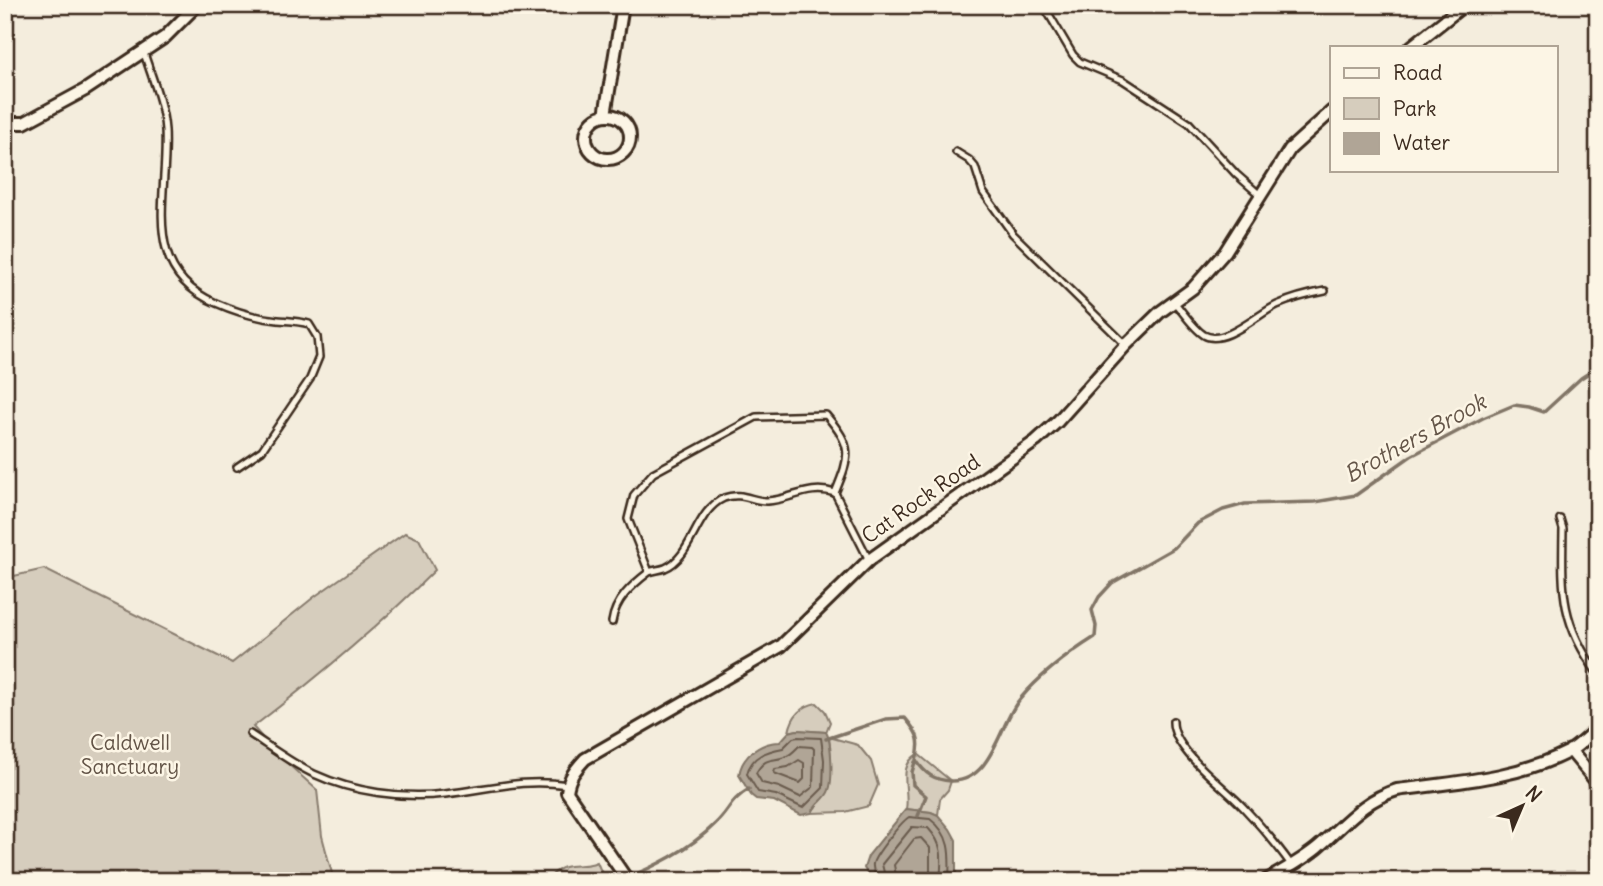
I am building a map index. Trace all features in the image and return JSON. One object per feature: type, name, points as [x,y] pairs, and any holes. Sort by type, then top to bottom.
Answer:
[{"type":"street","points":[[5,123],[24,123],[85,90],[144,53],[165,37],[197,5]]},
{"type":"street","points":[[606,115],[623,5]]},
{"type":"street","points":[[1412,46],[1464,5]]},
{"type":"street","name":"Cat Rock Road","points":[[568,785],[575,769],[586,760],[781,646],[869,560],[1036,441],[1160,312],[1194,288],[1225,252],[1290,149],[1330,112]]},
{"type":"street","points":[[606,115],[624,122],[630,135],[626,150],[614,159],[606,159],[593,153],[586,140],[593,121],[606,115]]},
{"type":"street","points":[[1265,881],[1316,849],[1371,800],[1381,795],[1397,790],[1508,774],[1541,764],[1570,750],[1598,728]]},
{"type":"street","points":[[1570,750],[1598,784]]},
{"type":"street","points":[[568,785],[566,792],[625,876]]},
{"type":"lane","points":[[1044,6],[1073,55],[1080,62],[1123,80],[1189,123],[1236,174],[1261,195]]},
{"type":"lane","points":[[144,53],[161,103],[165,129],[161,205],[168,257],[177,274],[192,291],[217,304],[277,320],[309,324],[317,337],[319,358],[310,379],[262,450],[237,467]]},
{"type":"lane","points":[[956,152],[975,167],[983,192],[1013,234],[1126,345]]},
{"type":"lane","points":[[1174,302],[1203,335],[1213,338],[1224,337],[1276,305],[1305,294],[1325,292]]},
{"type":"lane","points":[[649,572],[628,519],[634,495],[660,469],[756,417],[826,415],[842,434],[847,446],[847,459],[835,493]]},
{"type":"lane","points":[[612,622],[613,612],[626,592],[649,572],[667,567],[680,554],[711,508],[724,498],[746,495],[768,501],[822,488],[835,493],[869,560]]},
{"type":"lane","points":[[1560,519],[1563,529],[1563,592],[1568,619],[1580,650],[1598,674]]},
{"type":"lane","points":[[1173,721],[1173,730],[1180,743],[1243,807],[1292,866]]},
{"type":"lane","points":[[250,734],[313,773],[348,786],[394,794],[428,796],[511,783],[568,785]]},
{"type":"green space","name":"Caldwell Sanctuary","points":[[405,533],[419,539],[435,570],[347,652],[253,727],[277,754],[317,790],[322,836],[334,881],[5,881],[5,578],[44,569],[232,663],[314,597]]},
{"type":"green space","points":[[817,703],[830,722],[826,732],[789,732],[798,713]]},
{"type":"green space","points":[[829,737],[858,745],[871,761],[878,785],[869,806],[845,812],[812,813],[824,797],[830,781]]},
{"type":"green space","points":[[918,754],[951,781],[948,790],[940,799],[938,815],[906,809],[907,765]]},
{"type":"green space","points":[[597,862],[605,881],[550,881],[553,879],[551,876],[563,868]]},
{"type":"water","points":[[789,732],[826,732],[831,761],[828,793],[812,813],[801,815],[774,801],[756,799],[739,775],[744,761],[759,747],[780,742]]},
{"type":"water","points":[[906,809],[938,815],[950,829],[956,840],[956,881],[872,881],[864,868],[868,856]]},
{"type":"waterway","name":"Brothers Brook","points":[[826,739],[886,719],[905,718],[918,737],[916,760],[923,769],[940,779],[965,779],[977,772],[986,762],[1013,709],[1028,690],[1055,665],[1095,637],[1096,626],[1092,610],[1099,597],[1112,583],[1174,548],[1198,523],[1223,510],[1245,504],[1315,502],[1356,495],[1411,456],[1483,418],[1514,405],[1544,412],[1581,378],[1598,367]]},
{"type":"waterway","points":[[915,762],[912,772],[913,785],[926,796],[918,816]]},
{"type":"waterway","name":"Brothers Brook","points":[[620,881],[658,864],[694,842],[749,789]]}]
